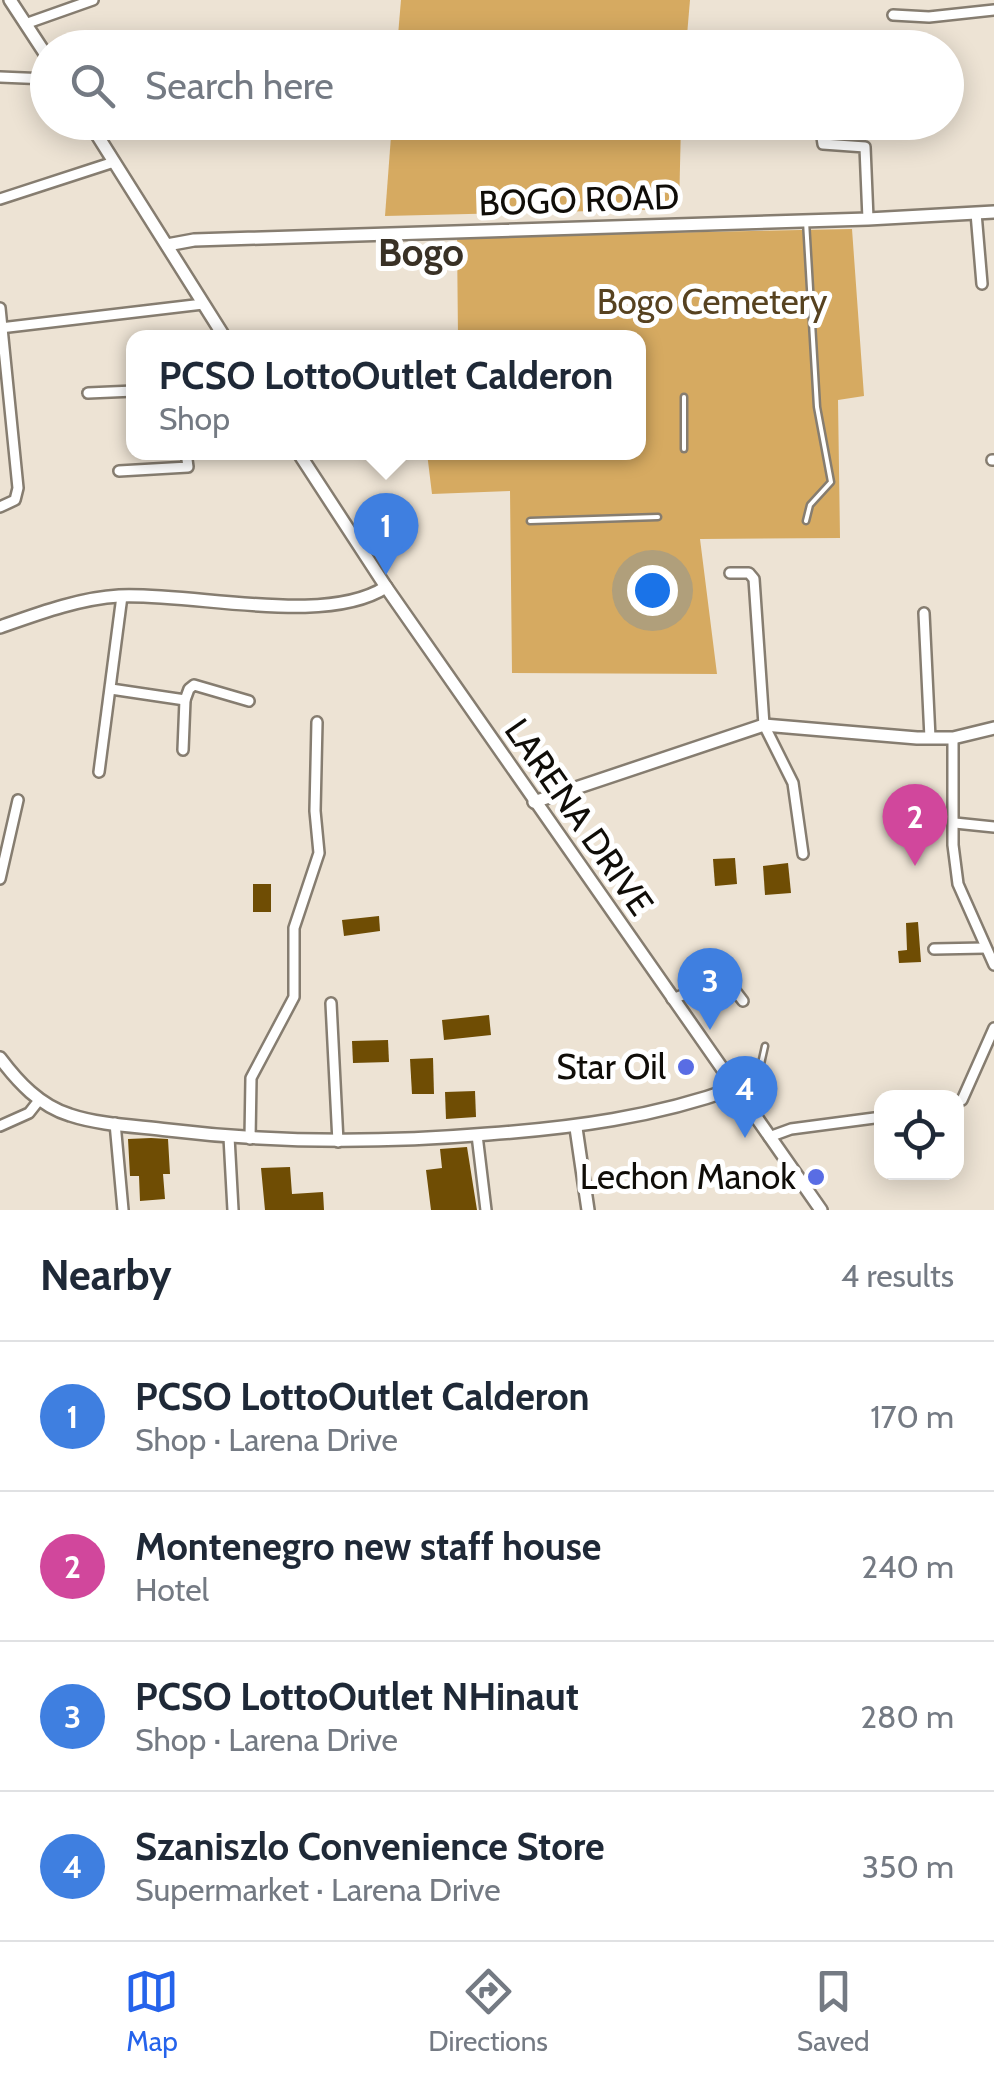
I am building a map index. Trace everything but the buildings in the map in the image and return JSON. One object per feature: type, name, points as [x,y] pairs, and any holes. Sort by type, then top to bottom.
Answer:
[{"type":"main road","points":[[10,0],[30,30]]},
{"type":"main road","points":[[100,140],[220,330]]},
{"type":"main road","name":"BOGO ROAD","points":[[167,246],[194,240],[994,212]]},
{"type":"main road","name":"LARENA DRIVE","points":[[303,460],[534,802],[821,1210]]},
{"type":"main road","points":[[0,627],[91,600],[122,596],[232,604],[338,604],[363,600],[386,587]]},
{"type":"main road","points":[[534,802],[764,725],[930,738],[953,738],[994,728]]},
{"type":"main road","points":[[0,1058],[40,1100],[68,1115],[229,1138],[338,1142],[576,1128],[737,1092]]},
{"type":"main road","points":[[576,1128],[588,1210]]},
{"type":"street","points":[[26,24],[93,0]]},
{"type":"street","points":[[893,15],[930,17],[994,10]]},
{"type":"street","points":[[0,78],[30,78]]},
{"type":"street","points":[[822,140],[823,144],[865,147],[868,219]]},
{"type":"street","points":[[0,199],[114,162]]},
{"type":"street","points":[[976,213],[982,284]]},
{"type":"street","points":[[2,328],[204,304]]},
{"type":"street","points":[[0,308],[18,488],[15,500],[0,507]]},
{"type":"street","points":[[88,393],[126,391]]},
{"type":"street","points":[[119,471],[188,467],[187,460]]},
{"type":"street","points":[[730,573],[746,572],[754,578],[764,725],[793,783],[803,854]]},
{"type":"street","points":[[100,772],[122,596]]},
{"type":"street","points":[[924,613],[930,738]]},
{"type":"street","points":[[183,750],[188,689],[194,686],[249,701]]},
{"type":"street","points":[[111,689],[185,700]]},
{"type":"street","points":[[250,1138],[251,1078],[294,997],[294,928],[320,853],[315,810],[317,722]]},
{"type":"street","points":[[953,738],[953,845],[958,884],[994,964]]},
{"type":"street","points":[[0,879],[18,800]]},
{"type":"street","points":[[954,822],[994,828]]},
{"type":"street","points":[[934,949],[985,948]]},
{"type":"street","points":[[672,999],[721,981],[730,984],[743,1001]]},
{"type":"street","points":[[331,1003],[338,1142]]},
{"type":"street","points":[[964,1096],[994,1028]]},
{"type":"street","points":[[0,1126],[29,1113],[40,1100]]},
{"type":"street","points":[[769,1137],[791,1129],[874,1117]]},
{"type":"street","points":[[115,1123],[122,1210]]},
{"type":"street","points":[[477,1135],[486,1210]]},
{"type":"street","points":[[229,1138],[233,1210]]},
{"type":"lane","points":[[806,221],[817,407],[831,482],[810,505],[806,522]]},
{"type":"lane","points":[[684,397],[684,448]]},
{"type":"lane","points":[[530,522],[658,517]]},
{"type":"lane","points":[[737,1092],[757,1082],[765,1046]]},
{"type":"green space","points":[[401,0],[690,0],[687,30],[398,30]]},
{"type":"green space","points":[[391,140],[681,140],[679,209],[385,216]]},
{"type":"green space","name":"Bogo Cemetery","points":[[852,229],[864,396],[838,400],[840,538],[700,539],[717,674],[512,673],[510,491],[432,494],[428,460],[646,460],[646,330],[458,330],[457,237]]},
{"type":"place","name":"PCSO LottoOutlet Calderon","points":[[386,575]]},
{"type":"place","name":"Montenegro new staff house","points":[[915,866]]},
{"type":"place","name":"PCSO LottoOutlet NHinaut","points":[[710,1030]]},
{"type":"place","name":"Star Oil","points":[[686,1067]]},
{"type":"place","name":"Szaniszlo Convenience Store","points":[[745,1138]]},
{"type":"place","name":"Lechon Manok","points":[[816,1177]]},
{"type":"district","name":"Bogo","points":[[421,253]]}]
